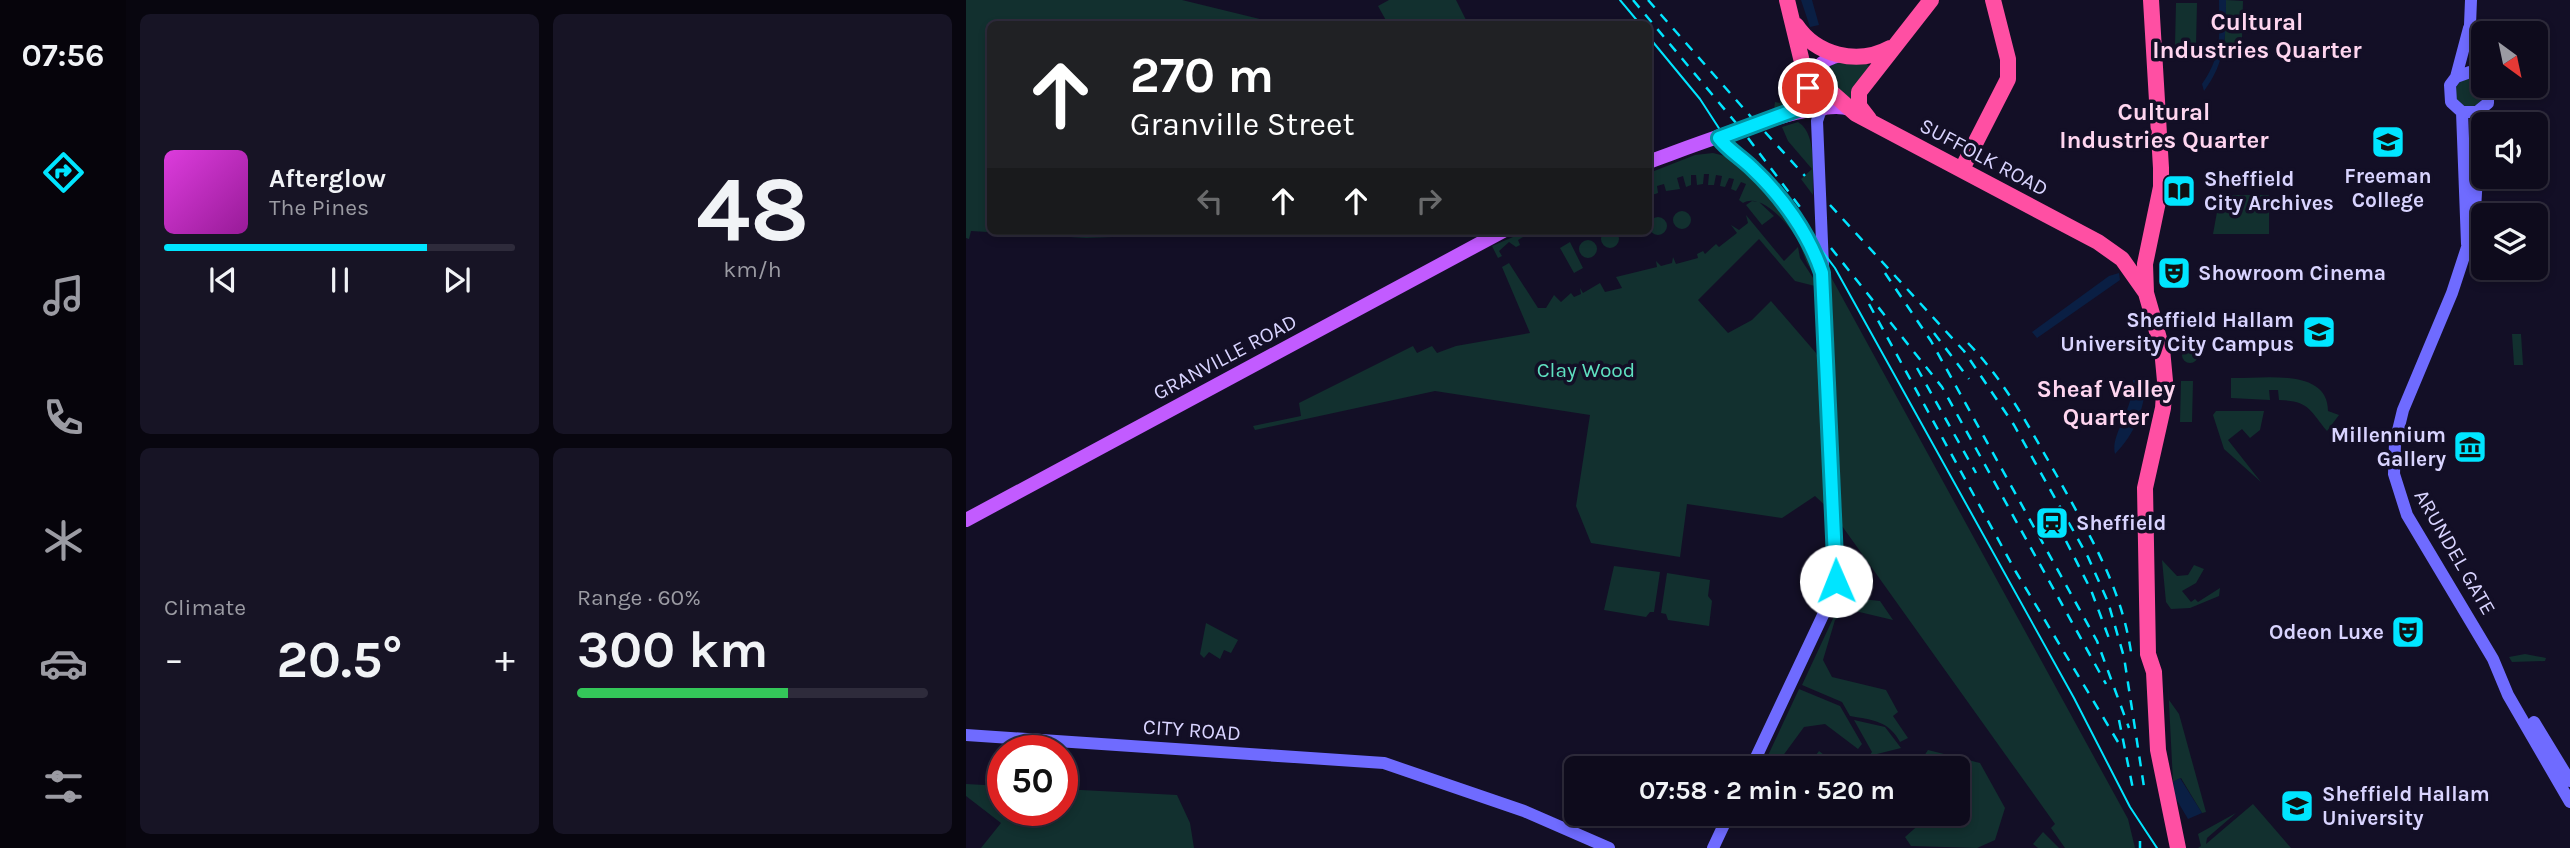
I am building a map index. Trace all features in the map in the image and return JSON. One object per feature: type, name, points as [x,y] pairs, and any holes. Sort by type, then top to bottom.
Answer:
[{"type":"highway","points":[[1787,0],[1797,49],[1809,70]]},
{"type":"highway","points":[[1873,123],[1862,111],[1857,97],[1862,86],[1931,0]]},
{"type":"highway","points":[[1962,169],[2006,89],[2008,59],[1993,0]]},
{"type":"highway","points":[[2151,0],[2161,187],[2144,264],[2146,293],[2162,349],[2165,381],[2161,422],[2145,488],[2148,578],[2155,601],[2160,654],[2154,672],[2158,750],[2178,848]]},
{"type":"highway","points":[[1792,19],[1807,41],[1840,55],[1868,56],[1892,47]]},
{"type":"highway","name":"SUFFOLK ROAD","points":[[1809,70],[1850,109],[1873,123],[2144,264]]},
{"type":"highway","points":[[2146,293],[2125,262],[2121,251],[2140,242],[2151,225]]},
{"type":"main road","points":[[2472,0],[2470,24],[2456,76],[2448,93],[2451,102],[2462,112],[2482,110],[2489,98]]},
{"type":"main road","points":[[2470,24],[2471,28]]},
{"type":"main road","points":[[1784,116],[1804,104],[1809,70],[1840,55]]},
{"type":"main road","points":[[2456,76],[2466,72],[2471,74]]},
{"type":"main road","points":[[1652,161],[1784,116],[1833,106],[1850,109]]},
{"type":"main road","points":[[1757,756],[1835,589],[1817,121],[1820,111],[1825,108]]},
{"type":"main road","name":"ARUNDEL GATE","points":[[2482,110],[2478,131],[2477,207],[2452,293],[2403,410],[2394,451],[2394,474],[2407,515],[2502,676],[2508,695],[2570,781]]},
{"type":"main road","name":"ARUNDEL GATE","points":[[2462,112],[2467,244]]},
{"type":"main road","points":[[1719,138],[1760,176],[1796,222],[1813,248],[1822,273]]},
{"type":"main road","name":"GRANVILLE ROAD","points":[[966,520],[1496,235]]},
{"type":"main road","name":"ARUNDEL GATE","points":[[2525,716],[2570,802]]},
{"type":"main road","name":"CITY ROAD","points":[[966,735],[1347,759],[1415,771],[1524,811],[1609,848]]},
{"type":"main road","points":[[1713,848],[1723,826]]},
{"type":"green space","points":[[966,0],[1182,0],[1268,21],[987,21],[987,232],[971,231],[969,239],[966,238]]},
{"type":"green space","points":[[1389,0],[1456,0],[1466,21],[1386,21],[1378,6]]},
{"type":"green space","points":[[2226,0],[2243,1],[2242,38],[2228,54],[2224,54]]},
{"type":"green space","points":[[2176,3],[2197,3],[2196,45],[2175,45]]},
{"type":"green space","points":[[1835,63],[1866,63],[1870,67],[1852,93],[1850,102],[1819,75]]},
{"type":"green space","points":[[2469,79],[2471,98],[2482,98],[2479,103],[2469,107],[2459,103],[2455,93],[2459,83]]},
{"type":"green space","points":[[1793,85],[1800,93],[1798,99],[1774,110],[1775,102],[1780,103],[1780,98]]},
{"type":"green space","points":[[1798,122],[1809,136],[1811,145],[1813,166],[1813,195],[1801,179],[1812,169],[1788,141],[1782,127]]},
{"type":"green space","points":[[1713,153],[1733,158],[1745,166],[1801,235],[1817,274],[1808,265],[1791,230],[1776,213],[1759,202],[1743,203],[1739,200],[1746,184],[1741,182],[1736,191],[1731,189],[1734,179],[1729,178],[1725,187],[1720,186],[1722,176],[1716,175],[1714,185],[1708,185],[1709,174],[1704,174],[1703,184],[1697,185],[1696,175],[1691,175],[1691,185],[1686,187],[1683,176],[1677,178],[1680,189],[1666,191],[1664,184],[1657,186],[1658,193],[1652,195],[1652,172],[1695,155]]},
{"type":"green space","points":[[2227,195],[2269,195],[2269,234],[2213,234],[2219,201]]},
{"type":"green space","points":[[1752,201],[1759,202],[1774,216],[1762,225],[1746,205]]},
{"type":"green space","points":[[1678,211],[1686,211],[1691,220],[1689,227],[1678,229],[1673,224],[1673,216]]},
{"type":"green space","name":"Clay Wood","points":[[1746,215],[1784,261],[1798,247],[1800,258],[1819,287],[1795,281],[1759,239],[1698,300],[1728,333],[1752,320],[1771,301],[1816,353],[1821,363],[1829,509],[1815,496],[1782,518],[1687,504],[1680,557],[1591,543],[1576,506],[1590,415],[1435,391],[1255,430],[1253,426],[1301,416],[1299,403],[1413,346],[1417,353],[1432,346],[1437,353],[1456,346],[1530,333],[1502,267],[1509,263],[1538,308],[1546,308],[1554,295],[1561,302],[1571,293],[1574,297],[1581,294],[1580,288],[1583,293],[1600,283],[1605,292],[1622,288],[1616,277],[1657,267],[1656,261],[1661,266],[1672,263],[1673,257],[1676,264],[1698,258],[1697,254],[1703,251],[1705,254],[1716,244],[1719,247],[1737,233],[1731,225],[1739,230],[1748,223]]},
{"type":"green space","points":[[1662,217],[1667,222],[1665,233],[1652,234],[1652,218]]},
{"type":"green space","points":[[1037,235],[1167,235],[1086,238]]},
{"type":"green space","points":[[1518,235],[1523,237],[1518,240],[1520,245],[1516,247],[1509,242],[1499,251],[1502,256],[1498,258],[1492,246]]},
{"type":"green space","points":[[1601,235],[1619,235],[1619,243],[1614,248],[1606,248],[1601,243]]},
{"type":"green space","points":[[1584,240],[1592,240],[1597,249],[1595,256],[1584,258],[1579,253],[1579,245]]},
{"type":"green space","points":[[1570,242],[1583,268],[1574,273],[1560,248]]},
{"type":"green space","points":[[1831,277],[2128,819],[2135,848],[2065,848],[2051,828],[2055,824],[1842,526]]},
{"type":"green space","points":[[2512,334],[2521,334],[2523,365],[2514,365]]},
{"type":"green space","points":[[2187,347],[2193,347],[2198,355],[2196,361],[2187,363],[2182,358],[2182,352]]},
{"type":"green space","points":[[2275,377],[2305,381],[2317,387],[2325,397],[2328,411],[2339,415],[2327,431],[2303,404],[2279,400],[2278,390],[2269,390],[2270,400],[2231,398],[2231,378]]},
{"type":"green space","points":[[2181,381],[2193,381],[2192,422],[2180,422]]},
{"type":"green space","points":[[2216,411],[2264,411],[2260,430],[2250,438],[2242,429],[2228,440],[2261,482],[2224,449],[2213,415]]},
{"type":"green space","points":[[1845,560],[1862,583],[1847,584],[1844,580]]},
{"type":"green space","points":[[2162,560],[2177,576],[2188,575],[2194,565],[2204,569],[2196,583],[2182,591],[2191,602],[2195,599],[2198,602],[2220,588],[2219,596],[2190,608],[2171,609],[2166,602]]},
{"type":"green space","points":[[1614,566],[1660,572],[1654,612],[1650,612],[1646,617],[1604,610]]},
{"type":"green space","points":[[1667,573],[1710,580],[1708,596],[1712,601],[1709,626],[1668,620],[1666,614],[1661,613]]},
{"type":"green space","points":[[1843,597],[1880,601],[1893,620],[1851,610],[1835,620],[1823,660],[1832,677],[1886,690],[1898,712],[1893,716],[1908,738],[1900,742],[1885,726],[1873,720],[1850,716],[1842,702],[1802,685]]},
{"type":"green space","points":[[1206,623],[1238,640],[1231,653],[1224,650],[1220,659],[1209,652],[1204,658],[1200,654]]},
{"type":"green space","points":[[2525,654],[2546,658],[2545,661],[2512,662],[2509,657]]},
{"type":"green space","points":[[2167,664],[2169,700],[2179,714],[2206,812],[2202,813],[2181,778],[2173,782]]},
{"type":"green space","points":[[1799,689],[1840,706],[1862,744],[1858,749],[1825,724],[1804,727],[1783,756],[1768,756]]},
{"type":"green space","points":[[1854,720],[1885,727],[1901,748],[1869,756],[1872,752]]},
{"type":"green space","points":[[1928,750],[1952,756],[1924,756]]},
{"type":"green space","points":[[1970,760],[1980,763],[2005,808],[1995,840],[1977,848],[1911,846],[1905,837],[1917,826],[1970,826]]},
{"type":"green space","points":[[966,784],[987,785],[987,812],[966,796]]},
{"type":"green space","points":[[1078,790],[1177,795],[1190,823],[1194,848],[981,848],[999,826],[1078,826]]},
{"type":"green space","points":[[2253,804],[2291,848],[2198,848],[2201,846],[2198,834],[2236,813],[2207,838],[2206,844]]},
{"type":"green space","points":[[2043,832],[2059,848],[2038,848],[2033,844]]},
{"type":"water","points":[[1801,0],[1812,0],[1819,25],[1810,27]]},
{"type":"water","points":[[2219,0],[2226,0],[2223,48],[2217,69],[2204,91],[2202,84],[2217,53]]},
{"type":"water","points":[[2119,273],[2120,280],[2037,338],[2032,332],[2109,276]]},
{"type":"water","points":[[2145,379],[2144,400],[2138,420],[2115,454],[2114,447],[2130,402],[2133,380]]},
{"type":"water","points":[[2180,778],[2202,813],[2188,819],[2175,797],[2173,782]]},
{"type":"tram line","points":[[1620,0],[1638,21]]},
{"type":"tram line","points":[[1652,41],[1700,99],[1724,136],[1763,173],[1835,268],[2074,698],[2130,807],[2157,848]]},
{"type":"railway","points":[[1633,0],[1651,21]]},
{"type":"railway","points":[[1648,0],[1752,118]]},
{"type":"railway","points":[[1652,23],[1736,123]]},
{"type":"railway","points":[[1765,132],[1805,176]]},
{"type":"railway","points":[[1748,138],[1800,207]]},
{"type":"railway","points":[[1830,205],[1964,351],[2014,425],[2088,557],[2108,602],[2124,657],[2144,787]]},
{"type":"railway","points":[[1831,248],[1942,387],[2106,684]]},
{"type":"railway","points":[[1885,273],[1931,341],[2097,641],[2129,728]]},
{"type":"railway","points":[[1869,304],[2016,572],[2118,742]]},
{"type":"railway","points":[[1934,333],[1969,379]]},
{"type":"railway","points":[[1968,343],[2017,406],[2092,540],[2120,605],[2131,652]]},
{"type":"railway","points":[[1917,368],[1976,473]]},
{"type":"railway","points":[[2066,541],[2091,590],[2110,641]]},
{"type":"railway","points":[[2119,720],[2133,789]]},
{"type":"railway","points":[[2140,841],[2140,848]]},
{"type":"place","name":"Freeman College","points":[[2388,142]]},
{"type":"place","name":"Sheffield City Archives","points":[[2179,191]]},
{"type":"place","name":"Showroom Cinema","points":[[2174,273]]},
{"type":"place","name":"Sheffield Hallam University City Campus","points":[[2319,332]]},
{"type":"place","name":"Millennium Gallery","points":[[2470,447]]},
{"type":"place","name":"Sheffield","points":[[2052,523]]},
{"type":"place","name":"Odeon Luxe","points":[[2408,632]]},
{"type":"place","name":"Sheffield Hallam University","points":[[2297,806]]},
{"type":"district","name":"Cultural Industries Quarter","points":[[2257,36]]},
{"type":"district","name":"Cultural Industries Quarter","points":[[2164,126]]},
{"type":"district","name":"Sheaf Valley Quarter","points":[[2106,403]]},
{"type":"route","points":[[1808,88],[1804,104],[1800,108],[1719,138],[1760,176],[1796,222],[1813,248],[1822,273],[1836,581]]}]
